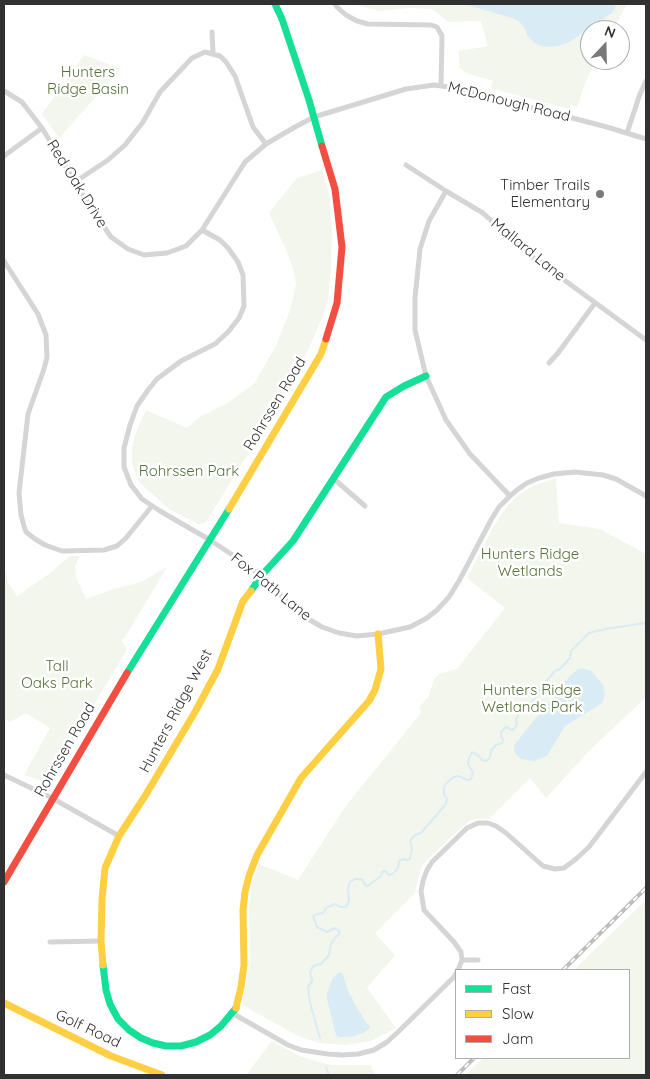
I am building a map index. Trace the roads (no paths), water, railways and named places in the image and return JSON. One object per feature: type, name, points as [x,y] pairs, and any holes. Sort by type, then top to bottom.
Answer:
[{"type":"street","name":"Rohrssen Road","points":[[4,882],[114,694],[210,540],[321,354],[337,303],[342,247],[335,188],[314,117],[282,19],[275,4]]},
{"type":"street","points":[[335,4],[346,15],[368,24],[431,25],[437,27],[442,36],[441,86]]},
{"type":"street","points":[[212,32],[213,53]]},
{"type":"street","points":[[75,182],[108,160],[125,145],[142,122],[160,92],[192,58],[206,52],[220,56],[226,62],[235,76],[253,126],[266,144]]},
{"type":"street","points":[[627,133],[646,81]]},
{"type":"street","name":"McDonough Road","points":[[314,117],[406,89],[434,85],[456,88],[646,139]]},
{"type":"street","name":"Red Oak Drive","points":[[4,91],[22,102],[42,128],[111,237],[128,249],[144,255],[167,253],[186,246],[202,230],[244,162],[266,144],[314,117]]},
{"type":"street","points":[[4,156],[42,128]]},
{"type":"street","name":"Mallard Lane","points":[[406,165],[483,213],[522,249],[646,340]]},
{"type":"street","points":[[446,191],[429,220],[420,249],[414,298],[415,330],[426,376],[446,420],[470,454],[510,496]]},
{"type":"street","name":"Fox Path Lane","points":[[202,230],[220,240],[238,262],[243,275],[244,306],[239,318],[222,338],[215,344],[181,361],[157,379],[148,390],[137,406],[130,425],[124,448],[124,467],[131,485],[142,499],[210,540],[260,576],[300,614],[322,627],[339,633],[357,636],[378,634],[410,627],[428,618],[449,598],[460,581],[499,507],[510,496],[539,478],[575,472],[603,475],[616,479],[646,496]]},
{"type":"street","points":[[4,261],[38,314],[46,335],[47,357],[28,414],[19,493],[21,515],[26,532],[45,545],[62,551],[104,550],[117,546],[126,538],[152,506]]},
{"type":"street","points":[[548,363],[558,353],[595,303]]},
{"type":"street","name":"Hunters Ridge West","points":[[232,1014],[210,1035],[196,1042],[181,1046],[153,1044],[141,1038],[118,1019],[110,1004],[106,990],[102,941],[102,899],[105,868],[119,836],[195,712],[218,669],[243,601],[260,576],[293,541],[386,397],[426,376]]},
{"type":"street","points":[[334,479],[365,506]]},
{"type":"street","points":[[378,634],[381,669],[375,690],[369,701],[302,778],[257,856],[249,876],[243,910],[244,965],[236,1008],[232,1014],[301,1050],[328,1054],[358,1054],[374,1050],[387,1042],[455,975]]},
{"type":"street","points":[[458,969],[462,960],[461,952],[424,910],[421,891],[423,880],[432,862],[467,828],[478,823],[488,823],[506,833],[543,866],[555,869],[564,868],[589,847],[646,772]]},
{"type":"street","points":[[4,775],[52,798],[119,836]]},
{"type":"street","points":[[50,942],[102,941]]},
{"type":"street","points":[[462,960],[478,960]]},
{"type":"street","name":"Golf Road","points":[[4,1003],[111,1056],[162,1075]]},
{"type":"waterway","points":[[320,1038],[310,1003],[308,986],[312,979],[310,973],[313,966],[321,964],[329,955],[331,944],[340,933],[335,928],[327,932],[317,927],[313,916],[323,913],[326,908],[335,904],[340,907],[346,907],[349,901],[348,888],[350,882],[355,879],[362,879],[365,885],[368,886],[381,876],[382,872],[385,871],[389,875],[394,873],[398,868],[399,861],[410,859],[412,848],[410,841],[415,835],[421,833],[446,804],[447,799],[444,795],[446,783],[459,776],[467,780],[471,779],[473,773],[468,764],[472,752],[482,760],[487,761],[491,751],[496,745],[502,743],[501,732],[506,727],[514,729],[517,725],[516,719],[519,714],[525,711],[538,694],[540,688],[570,658],[571,651],[589,633],[646,623]]},
{"type":"waterway","points":[[326,1067],[329,1075]]},
{"type":"railway","points":[[564,969],[646,888]]},
{"type":"railway","points":[[457,1075],[473,1059]]},
{"type":"place","name":"Timber Trails Elementary","points":[[600,194]]},
{"type":"park label","name":"Hunters Ridge Basin","points":[[88,80]]},
{"type":"park label","name":"Rohrssen Park","points":[[189,471]]},
{"type":"park label","name":"Hunters Ridge Wetlands","points":[[530,562]]},
{"type":"park label","name":"Tall Oaks Park","points":[[57,674]]},
{"type":"park label","name":"Hunters Ridge Wetlands Park","points":[[532,698]]}]
